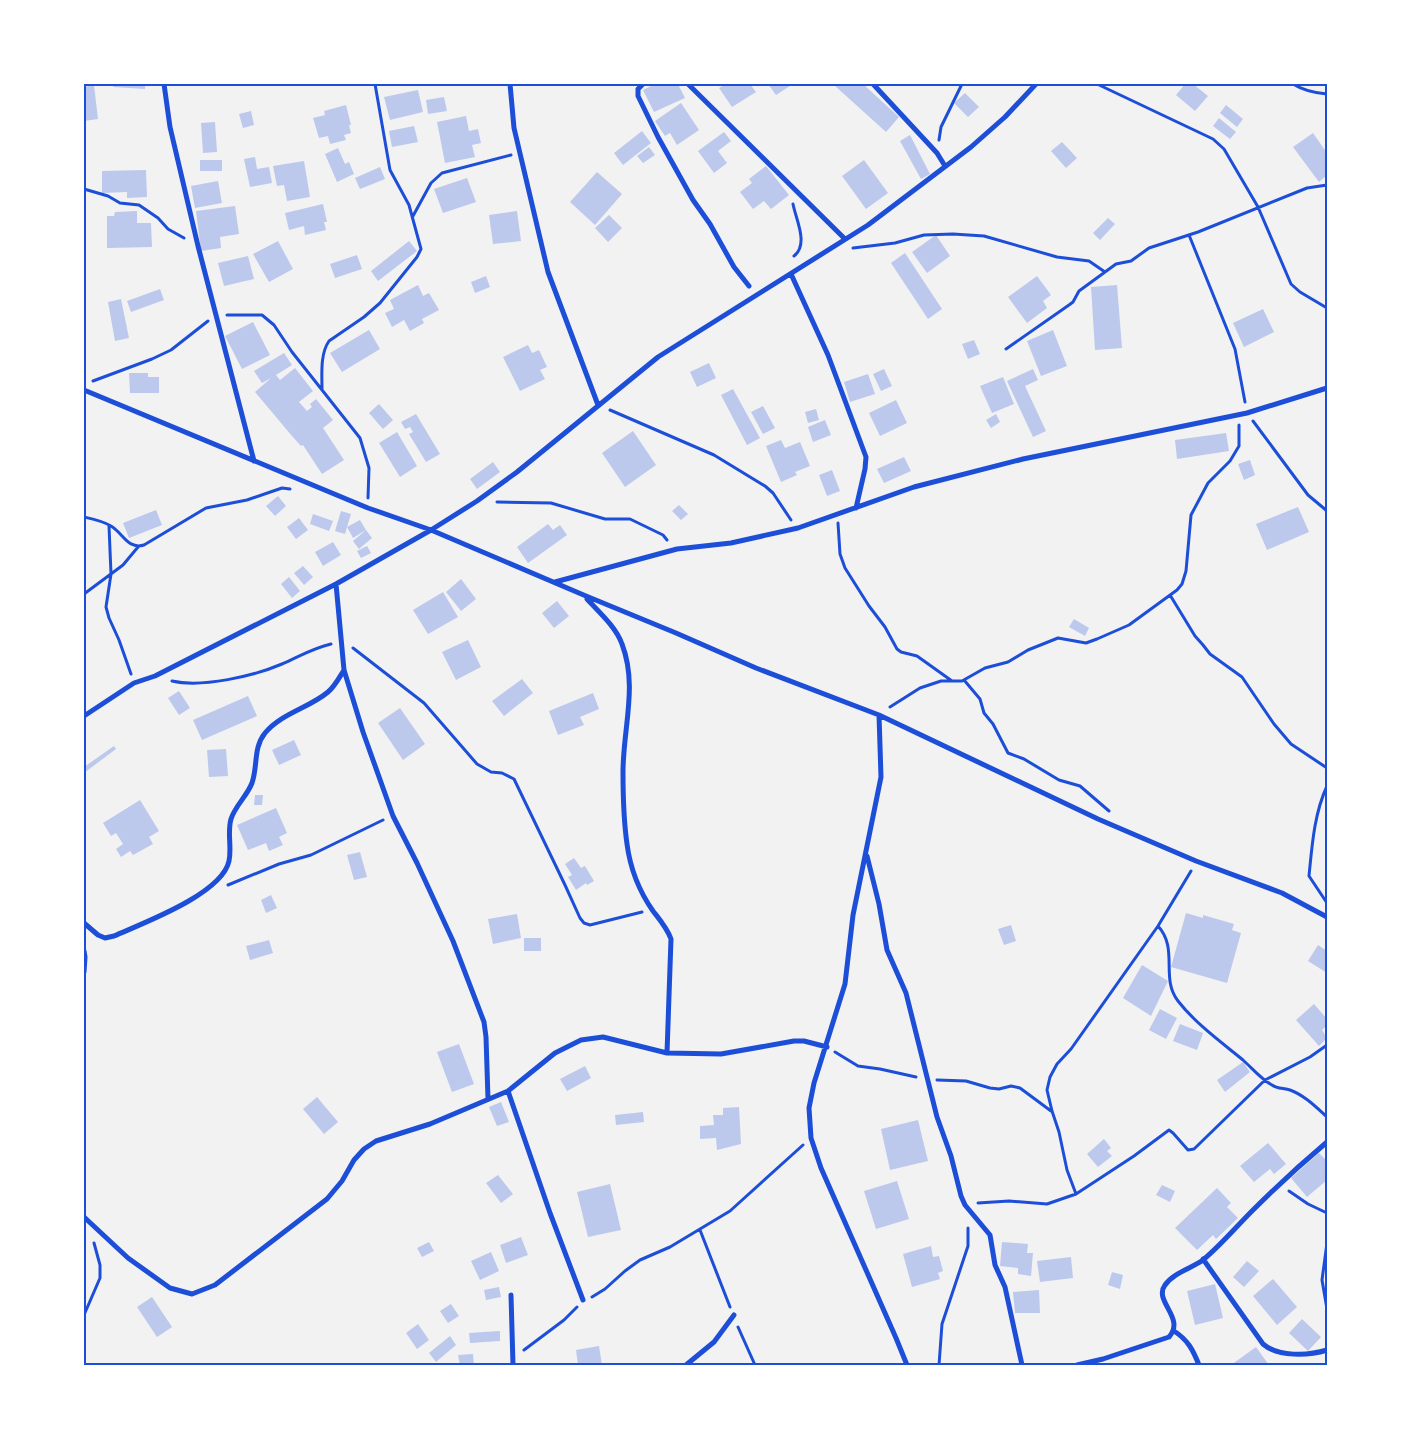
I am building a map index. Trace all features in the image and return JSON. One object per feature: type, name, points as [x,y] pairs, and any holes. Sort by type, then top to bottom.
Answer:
[{"type":"street","points":[[164,84],[170,127],[198,246],[254,461]]},
{"type":"street","points":[[510,84],[514,128],[548,272],[598,405]]},
{"type":"street","points":[[643,84],[638,89],[638,96],[658,137],[693,200],[710,224],[734,267],[749,286]]},
{"type":"street","points":[[688,84],[845,239]]},
{"type":"street","points":[[873,84],[937,152],[945,166]]},
{"type":"street","points":[[84,716],[134,683],[154,676],[336,584],[431,530],[477,501],[517,472],[658,357],[868,225],[971,148],[1005,117],[1035,84]]},
{"type":"street","points":[[790,274],[828,355],[866,457],[856,508]]},
{"type":"street","points":[[554,582],[677,549],[731,543],[798,528],[914,487],[1023,459],[1247,413],[1327,388]]},
{"type":"street","points":[[84,390],[368,508],[431,530],[756,668],[879,715],[1098,819],[1196,861],[1282,893],[1327,917]]},
{"type":"street","points":[[336,584],[344,670],[363,732],[393,816],[453,941],[484,1022],[488,1099]]},
{"type":"street","points":[[586,596],[622,642],[631,680],[623,772],[627,844],[640,889],[652,910],[665,925],[671,939],[667,1053]]},
{"type":"street","points":[[84,923],[98,935],[105,938],[171,911],[206,890],[224,871],[229,861],[231,818],[249,791],[254,776],[258,744],[266,732],[283,717],[328,692],[336,684],[344,670]]},
{"type":"street","points":[[879,715],[881,777],[853,915],[845,984],[827,1047],[814,1083],[809,1108],[811,1138],[821,1168],[907,1365]]},
{"type":"street","points":[[866,854],[879,904],[887,950],[906,994],[937,1117],[951,1156],[961,1196],[965,1205],[990,1235],[995,1265],[1005,1287],[1022,1365]]},
{"type":"street","points":[[84,951],[84,972]]},
{"type":"street","points":[[84,1218],[128,1258],[170,1288],[192,1294],[214,1286],[327,1199],[342,1181],[354,1160],[364,1149],[376,1141],[430,1124],[508,1091],[555,1053],[581,1040],[604,1037],[667,1053],[721,1054],[794,1041],[804,1041],[827,1047]]},
{"type":"street","points":[[508,1091],[550,1213],[584,1300]]},
{"type":"street","points":[[1078,1365],[1104,1359],[1169,1336],[1174,1331],[1175,1324],[1162,1294],[1162,1289],[1166,1282],[1203,1259],[1279,1184],[1327,1142]]},
{"type":"street","points":[[1203,1259],[1263,1344],[1270,1350],[1280,1353],[1316,1354],[1327,1350]]},
{"type":"street","points":[[510,1295],[513,1362]]},
{"type":"street","points":[[686,1365],[714,1342],[734,1315]]},
{"type":"street","points":[[1174,1331],[1189,1343],[1199,1365]]},
{"type":"path","points":[[322,390],[323,363],[326,346],[329,341],[364,317],[380,303],[417,257],[421,249],[409,205],[390,170],[375,84]]},
{"type":"path","points":[[937,152],[942,127],[962,84]]},
{"type":"path","points":[[1097,84],[1213,139],[1224,148],[1258,207],[1291,284],[1300,292],[1327,308]]},
{"type":"path","points":[[1293,84],[1316,93],[1327,94]]},
{"type":"path","points":[[412,217],[430,184],[442,173],[520,152]]},
{"type":"path","points":[[789,183],[801,245],[800,252],[789,260]]},
{"type":"path","points":[[1006,348],[1069,306],[1078,291],[1116,264],[1131,261],[1149,248],[1189,235],[1307,188],[1327,185]]},
{"type":"path","points":[[84,189],[108,196],[120,203],[138,205],[158,218],[168,229],[198,246]]},
{"type":"path","points":[[827,251],[895,243],[924,235],[984,236],[1057,257],[1089,261],[1105,272]]},
{"type":"path","points":[[1189,235],[1235,349],[1247,413],[1308,494],[1327,511]]},
{"type":"path","points":[[92,382],[171,350],[216,315],[262,315],[270,320],[360,438],[368,468],[368,508]]},
{"type":"path","points":[[598,405],[714,455],[766,486],[798,528]]},
{"type":"path","points":[[879,715],[920,688],[941,681],[964,680],[985,668],[1008,662],[1028,650],[1058,638],[1086,643],[1097,639],[1128,626],[1170,595],[1182,584],[1184,578],[1191,515],[1195,506],[1208,483],[1230,461],[1239,446],[1238,415]]},
{"type":"path","points":[[84,594],[123,565],[138,547],[206,508],[253,499],[282,488],[291,489]]},
{"type":"path","points":[[477,501],[551,503],[605,518],[630,519],[663,535],[677,549]]},
{"type":"path","points":[[837,515],[840,554],[845,568],[885,627],[897,649],[901,652],[917,656],[953,681]]},
{"type":"path","points":[[84,516],[109,525],[131,545],[138,547]]},
{"type":"path","points":[[109,525],[111,574],[106,607],[134,683]]},
{"type":"path","points":[[1170,595],[1202,646],[1242,677],[1274,724],[1291,744],[1327,768]]},
{"type":"path","points":[[154,676],[176,682],[226,680],[264,671],[321,646],[341,641],[362,654],[381,671],[424,703],[477,764],[491,772],[502,773],[514,779],[584,923],[590,925],[652,910]]},
{"type":"path","points":[[964,680],[980,699],[984,714],[993,724],[1008,753],[1024,759],[1059,780],[1086,790],[1112,813]]},
{"type":"path","points":[[1327,788],[1313,832],[1309,876],[1327,903]]},
{"type":"path","points":[[206,890],[236,883],[279,864],[311,855],[393,816]]},
{"type":"path","points":[[1076,1194],[1067,1170],[1047,1090],[1050,1077],[1057,1064],[1072,1049],[1158,926],[1196,861]]},
{"type":"path","points":[[1158,926],[1168,942],[1170,984],[1173,994],[1180,1003],[1213,1036],[1272,1086],[1290,1091],[1304,1098],[1327,1117]]},
{"type":"path","points":[[939,1365],[942,1324],[968,1246],[965,1205],[1009,1201],[1047,1204],[1076,1194],[1126,1162],[1169,1130],[1174,1133],[1188,1150],[1194,1149],[1265,1080],[1310,1057],[1327,1045]]},
{"type":"path","points":[[827,1047],[858,1066],[928,1080],[966,1081],[999,1089],[1011,1086],[1020,1088],[1052,1111]]},
{"type":"path","points":[[513,1362],[564,1320],[584,1300],[605,1289],[624,1271],[640,1260],[670,1247],[730,1211],[811,1138]]},
{"type":"path","points":[[1279,1184],[1308,1204],[1327,1213]]},
{"type":"path","points":[[84,1315],[100,1278],[100,1265],[89,1223]]},
{"type":"path","points":[[700,1230],[755,1365]]},
{"type":"path","points":[[1327,1243],[1322,1280],[1327,1309]]},
{"type":"building","points":[[114,84],[145,84],[145,89],[113,87]]},
{"type":"building","points":[[655,84],[678,84],[685,98],[654,112],[643,90]]},
{"type":"building","points":[[726,84],[750,84],[756,92],[732,107],[719,88]]},
{"type":"building","points":[[768,84],[793,84],[776,95]]},
{"type":"building","points":[[835,84],[863,84],[899,117],[886,132]]},
{"type":"building","points":[[1185,84],[1193,84],[1208,96],[1195,111],[1176,95]]},
{"type":"building","points":[[94,85],[98,119],[84,121],[84,87]]},
{"type":"building","points":[[418,90],[423,112],[390,120],[384,97]]},
{"type":"building","points":[[965,93],[979,107],[968,117],[954,103]]},
{"type":"building","points":[[444,97],[447,111],[428,114],[426,100]]},
{"type":"building","points":[[681,103],[699,130],[677,145],[670,133],[665,136],[655,121]]},
{"type":"building","points":[[346,105],[351,133],[344,135],[346,140],[330,144],[328,136],[319,138],[313,118],[325,115],[324,111]]},
{"type":"building","points":[[1226,105],[1243,119],[1237,127],[1220,113]]},
{"type":"building","points":[[251,111],[254,125],[243,128],[239,114]]},
{"type":"building","points":[[466,116],[469,131],[478,129],[481,143],[472,145],[475,157],[445,163],[437,122]]},
{"type":"building","points":[[1219,118],[1236,132],[1230,139],[1213,126]]},
{"type":"building","points":[[215,122],[217,152],[203,153],[201,123]]},
{"type":"building","points":[[414,126],[418,142],[392,147],[389,131]]},
{"type":"building","points":[[642,131],[651,143],[623,165],[614,153]]},
{"type":"building","points":[[724,132],[731,141],[718,151],[727,163],[714,173],[698,151]]},
{"type":"building","points":[[1313,133],[1327,153],[1327,175],[1319,182],[1293,147]]},
{"type":"building","points":[[910,135],[930,174],[921,179],[900,141]]},
{"type":"building","points":[[1062,142],[1077,158],[1066,168],[1051,151]]},
{"type":"building","points":[[649,147],[655,155],[643,163],[637,156]]},
{"type":"building","points":[[338,148],[345,164],[349,162],[354,174],[337,182],[325,154]]},
{"type":"building","points":[[255,157],[257,169],[269,167],[272,183],[250,187],[244,159]]},
{"type":"building","points":[[200,160],[222,160],[222,171],[200,171]]},
{"type":"building","points":[[864,160],[888,193],[866,209],[842,176]]},
{"type":"building","points":[[304,161],[310,197],[287,201],[284,185],[277,186],[273,166]]},
{"type":"building","points":[[766,166],[789,195],[771,209],[764,201],[753,209],[740,192],[752,183],[749,179]]},
{"type":"building","points":[[380,167],[385,179],[360,189],[355,178]]},
{"type":"building","points":[[146,170],[147,197],[127,198],[127,192],[102,193],[102,171]]},
{"type":"building","points":[[597,172],[622,194],[595,225],[570,202]]},
{"type":"building","points":[[467,178],[476,202],[443,213],[434,189]]},
{"type":"building","points":[[218,181],[222,203],[195,208],[191,186]]},
{"type":"building","points":[[323,204],[327,222],[324,222],[326,230],[305,235],[304,226],[289,230],[285,213]]},
{"type":"building","points":[[235,206],[239,234],[220,237],[221,248],[201,251],[196,211]]},
{"type":"building","points":[[137,211],[137,223],[151,223],[152,247],[107,248],[107,216],[114,216],[115,212]]},
{"type":"building","points":[[517,211],[521,241],[493,244],[489,215]]},
{"type":"building","points":[[609,215],[622,228],[608,242],[595,228]]},
{"type":"building","points":[[1108,218],[1115,224],[1100,240],[1093,233]]},
{"type":"building","points":[[936,235],[950,256],[927,273],[912,252]]},
{"type":"building","points":[[278,241],[293,269],[269,282],[253,254]]},
{"type":"building","points":[[409,241],[417,251],[378,281],[371,271]]},
{"type":"building","points":[[905,253],[942,309],[928,319],[891,263]]},
{"type":"building","points":[[357,255],[362,269],[335,278],[330,264]]},
{"type":"building","points":[[248,256],[254,279],[224,286],[218,263]]},
{"type":"building","points":[[486,276],[490,287],[475,293],[471,282]]},
{"type":"building","points":[[1037,276],[1051,295],[1043,301],[1047,308],[1027,323],[1008,297]]},
{"type":"building","points":[[418,285],[423,296],[429,293],[439,310],[422,319],[424,323],[410,331],[404,320],[392,327],[385,313],[394,309],[390,300]]},
{"type":"building","points":[[1117,285],[1122,348],[1095,350],[1091,287]]},
{"type":"building","points":[[160,289],[164,300],[131,312],[127,301]]},
{"type":"building","points":[[121,299],[129,338],[115,341],[108,302]]},
{"type":"building","points":[[1263,309],[1274,332],[1244,347],[1233,323]]},
{"type":"building","points":[[253,322],[270,355],[242,369],[225,336]]},
{"type":"building","points":[[369,330],[380,349],[342,372],[330,353]]},
{"type":"building","points":[[1053,330],[1067,366],[1041,376],[1027,341]]},
{"type":"building","points":[[974,340],[980,354],[968,359],[962,344]]},
{"type":"building","points":[[528,345],[532,353],[539,350],[547,367],[540,370],[545,379],[520,391],[503,357]]},
{"type":"building","points":[[284,353],[292,365],[276,375],[280,380],[295,368],[313,391],[299,402],[307,411],[312,407],[310,404],[316,399],[333,420],[323,428],[344,460],[322,474],[303,445],[301,446],[255,392],[271,378],[262,383],[254,371]]},
{"type":"building","points":[[709,363],[716,378],[697,387],[690,372]]},
{"type":"building","points":[[884,369],[892,386],[881,391],[873,374]]},
{"type":"building","points":[[1033,369],[1038,380],[1025,386],[1046,431],[1033,437],[1007,381]]},
{"type":"building","points":[[129,373],[148,373],[148,377],[159,377],[159,393],[130,393]]},
{"type":"building","points":[[868,374],[875,394],[850,402],[844,382]]},
{"type":"building","points":[[1003,377],[1014,404],[992,413],[980,386]]},
{"type":"building","points":[[733,389],[760,438],[747,445],[721,395]]},
{"type":"building","points":[[896,400],[907,423],[880,436],[869,413]]},
{"type":"building","points":[[379,404],[393,420],[383,429],[369,413]]},
{"type":"building","points":[[763,406],[775,428],[763,434],[751,412]]},
{"type":"building","points":[[816,409],[819,420],[808,423],[805,412]]},
{"type":"building","points":[[416,414],[440,454],[426,462],[409,434],[413,432],[410,427],[405,429],[401,422]]},
{"type":"building","points":[[996,414],[1000,422],[991,428],[986,420]]},
{"type":"building","points":[[825,420],[831,435],[813,442],[808,427]]},
{"type":"building","points":[[633,431],[656,465],[625,487],[602,453]]},
{"type":"building","points":[[397,432],[417,466],[400,477],[379,443]]},
{"type":"building","points":[[1226,433],[1229,451],[1177,459],[1175,440]]},
{"type":"building","points":[[781,440],[785,448],[800,442],[810,466],[795,472],[797,475],[781,482],[766,446]]},
{"type":"building","points":[[904,457],[911,471],[884,483],[877,469]]},
{"type":"building","points":[[1250,460],[1255,475],[1244,480],[1238,464]]},
{"type":"building","points":[[493,462],[500,472],[477,489],[470,479]]},
{"type":"building","points":[[832,470],[840,491],[827,496],[819,475]]},
{"type":"building","points":[[278,496],[286,506],[275,516],[266,506]]},
{"type":"building","points":[[679,505],[688,514],[681,520],[672,511]]},
{"type":"building","points":[[1298,507],[1309,532],[1267,550],[1256,524]]},
{"type":"building","points":[[156,510],[162,525],[129,538],[123,523]]},
{"type":"building","points":[[341,511],[351,514],[345,534],[335,531]]},
{"type":"building","points":[[313,514],[333,521],[329,531],[310,524]]},
{"type":"building","points":[[299,518],[308,530],[296,539],[287,527]]},
{"type":"building","points":[[360,520],[366,530],[353,538],[347,527]]},
{"type":"building","points":[[548,524],[553,530],[560,525],[567,535],[528,563],[517,547]]},
{"type":"building","points":[[366,530],[372,538],[359,549],[353,541]]},
{"type":"building","points":[[333,542],[341,555],[323,566],[315,552]]},
{"type":"building","points":[[367,546],[371,553],[361,558],[357,551]]},
{"type":"building","points":[[303,566],[313,577],[304,585],[294,573]]},
{"type":"building","points":[[289,577],[300,591],[292,598],[281,584]]},
{"type":"building","points":[[461,579],[476,599],[461,611],[446,592]]},
{"type":"building","points":[[443,592],[458,617],[428,634],[413,610]]},
{"type":"building","points":[[557,601],[569,616],[554,628],[542,613]]},
{"type":"building","points":[[1074,619],[1089,628],[1085,636],[1069,627]]},
{"type":"building","points":[[468,640],[481,667],[456,680],[442,652]]},
{"type":"building","points":[[522,679],[533,693],[504,716],[492,701]]},
{"type":"building","points":[[179,691],[190,708],[179,715],[168,698]]},
{"type":"building","points":[[593,693],[599,709],[580,717],[584,725],[558,735],[549,711]]},
{"type":"building","points":[[248,696],[257,716],[202,740],[193,720]]},
{"type":"building","points":[[400,708],[425,744],[403,760],[378,723]]},
{"type":"building","points":[[294,740],[301,755],[279,765],[272,750]]},
{"type":"building","points":[[114,746],[116,749],[84,773],[84,767]]},
{"type":"building","points":[[226,749],[228,776],[209,777],[207,750]]},
{"type":"building","points":[[255,795],[263,795],[262,805],[254,805]]},
{"type":"building","points":[[140,800],[159,831],[149,837],[153,844],[133,855],[130,851],[121,857],[116,849],[123,844],[116,833],[111,836],[103,823]]},
{"type":"building","points":[[276,808],[287,833],[279,837],[283,845],[269,851],[266,843],[248,850],[237,825]]},
{"type":"building","points":[[360,852],[367,877],[354,880],[347,855]]},
{"type":"building","points":[[574,858],[581,868],[585,866],[594,881],[587,885],[586,883],[576,890],[568,877],[572,875],[565,864]]},
{"type":"building","points":[[271,895],[277,908],[266,913],[261,900]]},
{"type":"building","points":[[1186,913],[1203,918],[1203,915],[1234,924],[1232,930],[1241,933],[1227,983],[1171,967]]},
{"type":"building","points":[[517,914],[521,938],[493,944],[488,919]]},
{"type":"building","points":[[1011,925],[1016,941],[1004,945],[998,929]]},
{"type":"building","points":[[524,938],[541,938],[541,951],[524,951]]},
{"type":"building","points":[[269,940],[273,953],[250,960],[246,946]]},
{"type":"building","points":[[1318,945],[1327,951],[1327,973],[1308,961]]},
{"type":"building","points":[[1142,965],[1168,981],[1151,1016],[1123,998]]},
{"type":"building","points":[[1314,1004],[1327,1019],[1327,1025],[1322,1030],[1327,1038],[1319,1046],[1296,1020]]},
{"type":"building","points":[[1160,1009],[1177,1018],[1166,1039],[1149,1030]]},
{"type":"building","points":[[1180,1024],[1203,1033],[1197,1050],[1173,1041]]},
{"type":"building","points":[[459,1044],[474,1084],[452,1092],[437,1052]]},
{"type":"building","points":[[1243,1062],[1250,1072],[1225,1092],[1217,1080]]},
{"type":"building","points":[[585,1066],[591,1078],[567,1091],[560,1079]]},
{"type":"building","points":[[317,1097],[338,1122],[324,1134],[303,1109]]},
{"type":"building","points":[[501,1102],[509,1122],[497,1126],[489,1107]]},
{"type":"building","points":[[739,1107],[741,1144],[717,1150],[716,1138],[700,1139],[700,1126],[714,1125],[713,1115],[723,1115],[723,1108]]},
{"type":"building","points":[[643,1112],[644,1122],[616,1125],[615,1115]]},
{"type":"building","points":[[918,1120],[928,1161],[890,1170],[881,1129]]},
{"type":"building","points":[[1104,1139],[1111,1148],[1107,1151],[1112,1156],[1098,1167],[1087,1154]]},
{"type":"building","points":[[1268,1143],[1286,1164],[1274,1174],[1270,1169],[1254,1182],[1240,1166]]},
{"type":"building","points":[[1319,1153],[1327,1161],[1327,1180],[1307,1197],[1291,1178]]},
{"type":"building","points":[[498,1175],[513,1194],[501,1203],[486,1183]]},
{"type":"building","points":[[897,1181],[909,1219],[876,1229],[864,1191]]},
{"type":"building","points":[[610,1184],[621,1230],[588,1237],[577,1192]]},
{"type":"building","points":[[1162,1185],[1175,1191],[1170,1202],[1156,1195]]},
{"type":"building","points":[[1217,1188],[1231,1203],[1227,1207],[1238,1218],[1216,1239],[1213,1235],[1197,1250],[1175,1228]]},
{"type":"building","points":[[521,1237],[528,1255],[506,1263],[500,1245]]},
{"type":"building","points":[[429,1242],[434,1251],[422,1257],[417,1248]]},
{"type":"building","points":[[1002,1242],[1028,1244],[1027,1253],[1033,1253],[1031,1276],[1018,1274],[1018,1268],[1000,1266]]},
{"type":"building","points":[[931,1246],[933,1257],[939,1256],[943,1271],[938,1273],[940,1279],[912,1287],[903,1254]]},
{"type":"building","points":[[491,1252],[499,1271],[480,1280],[471,1261]]},
{"type":"building","points":[[1071,1257],[1073,1278],[1040,1282],[1037,1261]]},
{"type":"building","points":[[1247,1261],[1259,1271],[1244,1287],[1233,1277]]},
{"type":"building","points":[[1112,1272],[1123,1275],[1120,1289],[1108,1285]]},
{"type":"building","points":[[1273,1279],[1297,1307],[1277,1325],[1253,1296]]},
{"type":"building","points":[[1215,1284],[1223,1318],[1195,1325],[1187,1291]]},
{"type":"building","points":[[499,1287],[501,1297],[486,1300],[484,1290]]},
{"type":"building","points":[[1039,1290],[1040,1313],[1015,1313],[1013,1292]]},
{"type":"building","points":[[152,1297],[172,1327],[157,1337],[137,1307]]},
{"type":"building","points":[[451,1304],[459,1316],[448,1323],[440,1311]]},
{"type":"building","points":[[1302,1319],[1321,1337],[1308,1351],[1289,1333]]},
{"type":"building","points":[[418,1324],[429,1340],[417,1349],[406,1333]]},
{"type":"building","points":[[500,1331],[500,1341],[470,1343],[469,1333]]},
{"type":"building","points":[[450,1336],[456,1345],[436,1362],[429,1353]]},
{"type":"building","points":[[599,1346],[602,1365],[578,1365],[576,1350]]},
{"type":"building","points":[[1256,1347],[1269,1365],[1231,1365]]},
{"type":"building","points":[[473,1354],[474,1365],[460,1365],[458,1355]]}]
